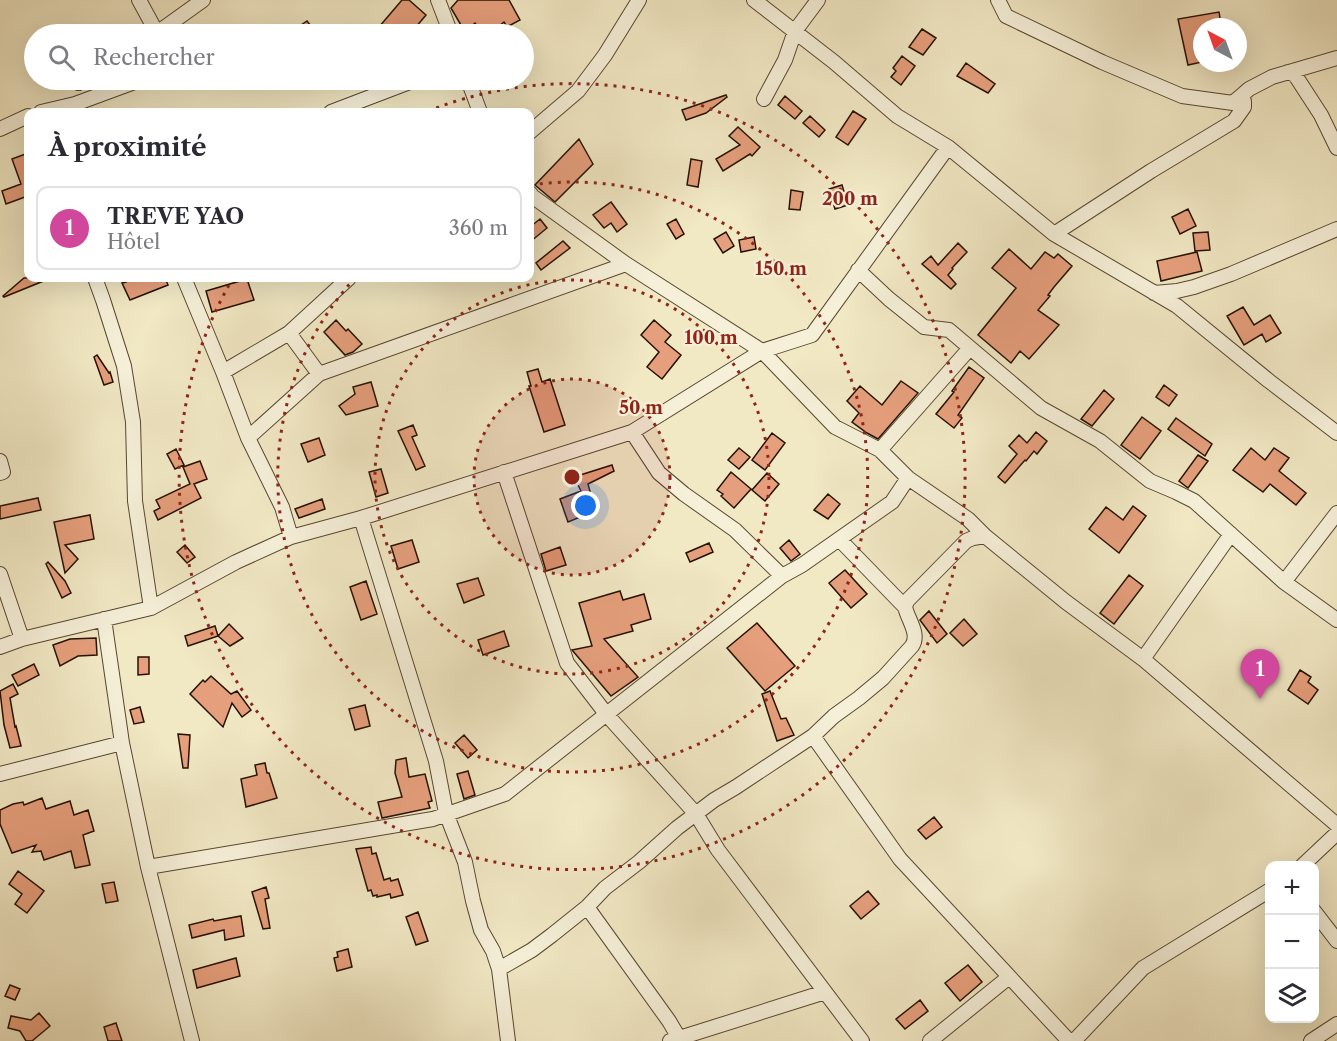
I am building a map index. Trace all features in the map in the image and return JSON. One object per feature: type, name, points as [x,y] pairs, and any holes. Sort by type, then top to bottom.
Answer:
[{"type":"street","points":[[139,0],[152,24]]},
{"type":"street","points":[[171,24],[203,0]]},
{"type":"street","points":[[438,0],[447,24]]},
{"type":"street","points":[[534,129],[578,91],[605,55],[639,0]]},
{"type":"street","points":[[754,0],[834,62],[897,116],[948,147],[1054,234],[1177,306],[1337,433]]},
{"type":"street","points":[[764,99],[785,60],[795,31],[818,0]]},
{"type":"street","points":[[998,0],[1006,16],[1102,62],[1182,96],[1233,104]]},
{"type":"street","points":[[1233,104],[1248,89],[1272,77],[1337,58]]},
{"type":"street","points":[[1288,72],[1295,75],[1325,122],[1337,148]]},
{"type":"street","points":[[58,108],[113,90]]},
{"type":"street","points":[[342,108],[389,90]]},
{"type":"street","points":[[472,90],[478,108]]},
{"type":"street","points":[[1054,234],[1150,171],[1234,121],[1244,107],[1244,101],[1240,97],[1233,104]]},
{"type":"street","points":[[0,129],[24,118]]},
{"type":"street","points":[[0,647],[22,639],[151,608],[237,562],[291,537],[361,518],[632,432],[762,351],[812,335],[948,147]]},
{"type":"street","points":[[534,197],[626,264],[762,351],[835,427],[880,450],[908,478],[968,519],[985,536],[1066,602],[1143,659],[1337,825]]},
{"type":"street","points":[[1154,293],[1194,287],[1231,274],[1337,229]]},
{"type":"street","points":[[248,438],[319,374],[626,264]]},
{"type":"street","points":[[858,270],[924,327],[949,330],[1041,408],[1100,441],[1150,481],[1194,501],[1284,582],[1337,620]]},
{"type":"street","points":[[96,282],[123,366],[133,422],[135,501],[151,608]]},
{"type":"street","points":[[186,282],[248,438],[282,507],[291,537]]},
{"type":"street","points":[[223,372],[289,333],[345,282]]},
{"type":"street","points":[[289,333],[319,374]]},
{"type":"street","points":[[880,450],[970,348]]},
{"type":"street","points":[[632,432],[659,473],[684,495],[735,530],[782,576]]},
{"type":"street","points":[[0,461],[3,472],[0,473]]},
{"type":"street","points":[[504,472],[567,663],[607,715],[696,814],[718,850],[862,1041]]},
{"type":"street","points":[[148,867],[433,819],[505,794],[782,576],[802,565],[892,501],[908,478]]},
{"type":"street","points":[[1284,582],[1337,513]]},
{"type":"street","points":[[361,518],[436,761],[446,813],[465,862],[481,930],[493,951],[499,969],[508,1041]]},
{"type":"street","points":[[1143,659],[1231,534]]},
{"type":"street","points":[[905,607],[907,601],[961,545],[973,537],[985,536]]},
{"type":"street","points":[[499,969],[532,950],[587,907],[605,888],[714,800],[813,736],[834,716],[883,678],[912,646],[915,633],[905,607],[839,539]]},
{"type":"street","points":[[0,574],[22,639]]},
{"type":"street","points":[[104,619],[123,743],[148,867],[192,1041]]},
{"type":"street","points":[[813,736],[900,859],[1069,1041]]},
{"type":"street","points":[[0,774],[123,743]]},
{"type":"street","points":[[1307,861],[1337,833]]},
{"type":"street","points":[[1074,1041],[1143,968],[1265,892]]},
{"type":"street","points":[[587,907],[669,1021],[675,1040],[825,992]]},
{"type":"street","points":[[1317,915],[1337,940]]},
{"type":"street","points":[[930,1041],[1009,977]]},
{"type":"street","points":[[1311,1041],[1337,1024]]},
{"type":"building","points":[[402,0],[409,0],[426,15],[418,24],[382,24]]},
{"type":"building","points":[[458,0],[509,0],[520,20],[513,24],[504,22],[502,24],[460,24],[451,8]]},
{"type":"building","points":[[1219,12],[1220,18],[1193,18],[1193,64],[1188,65],[1178,19]]},
{"type":"building","points":[[922,29],[936,38],[923,55],[909,47]]},
{"type":"building","points":[[902,56],[915,66],[901,85],[891,77],[896,71],[893,68]]},
{"type":"building","points":[[966,63],[995,84],[988,93],[957,76]]},
{"type":"building","points":[[726,95],[727,97],[706,113],[686,120],[682,110]]},
{"type":"building","points":[[785,96],[802,111],[795,119],[778,105]]},
{"type":"building","points":[[853,111],[866,119],[848,145],[836,137]]},
{"type":"building","points":[[810,116],[825,130],[819,137],[803,123]]},
{"type":"building","points":[[738,127],[760,147],[752,156],[750,154],[723,171],[716,159],[740,145],[729,136]]},
{"type":"building","points":[[579,139],[593,164],[555,202],[535,185]]},
{"type":"building","points":[[24,154],[24,197],[6,204],[2,191],[21,184],[12,159]]},
{"type":"building","points":[[691,159],[702,161],[698,187],[687,185]]},
{"type":"building","points":[[842,185],[848,205],[835,209],[829,189]]},
{"type":"building","points":[[791,190],[803,192],[800,210],[789,209]]},
{"type":"building","points":[[611,202],[627,224],[617,232],[611,223],[604,228],[593,215]]},
{"type":"building","points":[[1188,209],[1196,226],[1180,234],[1172,217]]},
{"type":"building","points":[[540,219],[547,228],[534,239],[534,224]]},
{"type":"building","points":[[676,219],[684,234],[676,239],[667,224]]},
{"type":"building","points":[[726,232],[734,246],[723,253],[714,239]]},
{"type":"building","points":[[1208,232],[1210,250],[1195,251],[1193,233]]},
{"type":"building","points":[[754,237],[756,249],[741,252],[739,240]]},
{"type":"building","points":[[563,241],[570,248],[541,270],[536,263]]},
{"type":"building","points":[[958,243],[967,252],[948,275],[956,284],[951,289],[922,264],[931,256],[938,265]]},
{"type":"building","points":[[1009,249],[1031,269],[1045,252],[1054,258],[1058,254],[1072,266],[1038,310],[1059,325],[1029,359],[1020,351],[1011,363],[978,335],[1016,288],[992,268]]},
{"type":"building","points":[[1197,252],[1202,271],[1161,281],[1157,261]]},
{"type":"building","points":[[24,278],[24,282],[41,282],[4,297]]},
{"type":"building","points":[[167,282],[168,285],[130,300],[122,283]]},
{"type":"building","points":[[237,282],[248,282],[254,300],[212,312],[206,291]]},
{"type":"building","points":[[1243,307],[1254,325],[1270,315],[1281,333],[1266,342],[1262,334],[1244,345],[1227,316]]},
{"type":"building","points":[[336,320],[362,344],[353,352],[345,355],[324,332]]},
{"type":"building","points":[[654,320],[671,335],[665,342],[681,355],[662,379],[647,367],[659,352],[641,335]]},
{"type":"building","points":[[97,355],[110,372],[113,382],[104,385],[94,357]]},
{"type":"building","points":[[969,367],[984,378],[958,415],[962,418],[954,428],[936,414],[954,392],[952,391]]},
{"type":"building","points":[[538,369],[542,382],[550,379],[565,425],[544,432],[529,386],[531,386],[527,372]]},
{"type":"building","points":[[901,381],[918,393],[878,439],[852,422],[859,413],[847,401],[860,386],[882,405]]},
{"type":"building","points":[[371,382],[378,406],[346,415],[339,406],[355,394],[353,387]]},
{"type":"building","points":[[1164,385],[1177,395],[1169,406],[1156,397]]},
{"type":"building","points":[[1104,390],[1114,399],[1092,426],[1081,419]]},
{"type":"building","points":[[1142,417],[1161,431],[1140,459],[1121,445]]},
{"type":"building","points":[[1176,418],[1212,444],[1205,456],[1168,429]]},
{"type":"building","points":[[413,425],[417,435],[412,437],[425,466],[416,470],[398,431]]},
{"type":"building","points":[[1036,432],[1047,441],[1037,454],[1034,451],[1025,460],[1005,483],[998,477],[1017,454],[1009,446],[1019,435],[1027,443]]},
{"type":"building","points":[[772,433],[785,443],[765,470],[752,460]]},
{"type":"building","points":[[319,438],[325,455],[308,462],[301,444]]},
{"type":"building","points":[[739,448],[750,457],[739,469],[728,460]]},
{"type":"building","points":[[1251,448],[1265,460],[1274,448],[1289,458],[1279,471],[1306,493],[1296,505],[1270,484],[1263,492],[1233,470]]},
{"type":"building","points":[[176,449],[184,465],[175,469],[167,454]]},
{"type":"building","points":[[1198,455],[1208,461],[1188,488],[1179,481]]},
{"type":"building","points":[[200,461],[207,479],[194,484],[201,498],[158,520],[154,511],[160,508],[156,500],[190,484],[183,467]]},
{"type":"building","points":[[612,465],[614,471],[588,484],[595,510],[584,511],[585,515],[568,522],[560,499],[581,491],[574,477]]},
{"type":"building","points":[[381,469],[388,493],[376,497],[369,472]]},
{"type":"building","points":[[731,472],[751,489],[734,508],[717,490]]},
{"type":"building","points":[[767,473],[779,484],[765,501],[752,490]]},
{"type":"building","points":[[828,494],[840,504],[828,519],[814,510]]},
{"type":"building","points":[[38,498],[41,510],[0,519],[0,506]]},
{"type":"building","points":[[322,499],[325,509],[299,518],[295,509]]},
{"type":"building","points":[[1133,506],[1146,516],[1119,553],[1089,529],[1106,507],[1123,520]]},
{"type":"building","points":[[90,515],[94,539],[65,545],[78,559],[65,573],[54,522]]},
{"type":"building","points":[[412,540],[419,562],[398,569],[391,546]]},
{"type":"building","points":[[789,540],[800,554],[791,561],[780,548]]},
{"type":"building","points":[[709,543],[713,552],[690,562],[686,553]]},
{"type":"building","points":[[185,545],[195,557],[187,563],[177,552]]},
{"type":"building","points":[[560,547],[566,565],[546,571],[541,554]]},
{"type":"building","points":[[48,562],[65,581],[71,593],[62,598],[46,564]]},
{"type":"building","points":[[845,570],[867,594],[851,608],[829,583]]},
{"type":"building","points":[[1129,575],[1143,586],[1114,624],[1100,613]]},
{"type":"building","points":[[478,578],[484,595],[464,603],[457,584]]},
{"type":"building","points":[[366,581],[377,614],[361,620],[350,587]]},
{"type":"building","points":[[620,591],[623,600],[644,594],[651,619],[631,625],[633,631],[604,639],[638,677],[611,696],[572,650],[592,646],[579,603]]},
{"type":"building","points":[[929,611],[947,634],[937,643],[920,620]]},
{"type":"building","points":[[964,619],[977,634],[963,646],[950,633]]},
{"type":"building","points":[[757,623],[795,666],[765,691],[727,648]]},
{"type":"building","points":[[229,624],[243,638],[230,646],[218,636]]},
{"type":"building","points":[[215,626],[218,636],[188,646],[185,636]]},
{"type":"building","points":[[504,631],[509,646],[483,655],[478,640]]},
{"type":"building","points":[[96,638],[97,655],[78,656],[60,666],[53,645],[70,639]]},
{"type":"building","points":[[138,657],[149,657],[149,674],[138,675]]},
{"type":"building","points":[[34,664],[39,675],[18,686],[12,675]]},
{"type":"building","points":[[1300,670],[1311,677],[1308,682],[1318,690],[1308,704],[1288,690]]},
{"type":"building","points":[[211,676],[231,694],[237,691],[251,710],[242,717],[232,703],[223,727],[190,694],[203,680],[205,682]]},
{"type":"building","points":[[13,684],[18,694],[10,698],[21,746],[10,748],[4,725],[0,691]]},
{"type":"building","points":[[770,691],[781,719],[786,718],[794,735],[777,741],[762,694]]},
{"type":"building","points":[[365,705],[370,726],[355,730],[349,709]]},
{"type":"building","points":[[140,707],[144,722],[134,724],[130,710]]},
{"type":"building","points":[[178,734],[190,735],[188,768],[183,768]]},
{"type":"building","points":[[464,735],[477,750],[468,758],[455,743]]},
{"type":"building","points":[[406,758],[409,777],[425,774],[432,801],[428,802],[430,808],[382,818],[378,802],[402,797],[395,773],[396,760]]},
{"type":"building","points":[[265,763],[277,798],[246,807],[241,779],[257,775],[255,765]]},
{"type":"building","points":[[468,771],[475,795],[464,799],[457,774]]},
{"type":"building","points":[[42,798],[46,809],[70,801],[74,815],[88,810],[94,831],[83,835],[90,865],[75,868],[71,851],[44,860],[41,851],[32,852],[36,845],[12,853],[0,824],[0,810],[13,804],[23,802],[24,805]]},
{"type":"building","points":[[934,817],[942,827],[926,839],[918,830]]},
{"type":"building","points":[[371,847],[372,854],[376,853],[384,880],[398,879],[403,895],[391,898],[390,894],[377,897],[377,895],[373,896],[371,890],[368,891],[356,849]]},
{"type":"building","points":[[18,871],[44,891],[27,913],[15,904],[22,894],[9,884]]},
{"type":"building","points":[[114,882],[118,901],[106,903],[102,884]]},
{"type":"building","points":[[266,887],[269,898],[265,899],[270,928],[263,929],[252,892]]},
{"type":"building","points":[[868,891],[879,904],[861,919],[850,906]]},
{"type":"building","points":[[418,912],[428,941],[416,945],[406,917]]},
{"type":"building","points":[[241,916],[244,936],[225,940],[224,930],[192,938],[189,925],[213,919],[214,921]]},
{"type":"building","points":[[348,949],[352,967],[337,971],[334,958],[338,957],[337,952]]},
{"type":"building","points":[[236,958],[240,976],[197,988],[193,970]]},
{"type":"building","points":[[968,965],[982,982],[960,1001],[945,983]]},
{"type":"building","points":[[10,985],[20,989],[15,1000],[5,996]]},
{"type":"building","points":[[920,1000],[928,1011],[905,1029],[896,1019]]},
{"type":"building","points":[[39,1013],[50,1026],[32,1041],[26,1041],[20,1031],[8,1028],[11,1016],[31,1020]]},
{"type":"building","points":[[116,1023],[122,1041],[108,1041],[104,1027]]},
{"type":"place","name":"TREVE YAO","points":[[1260,699]]}]
